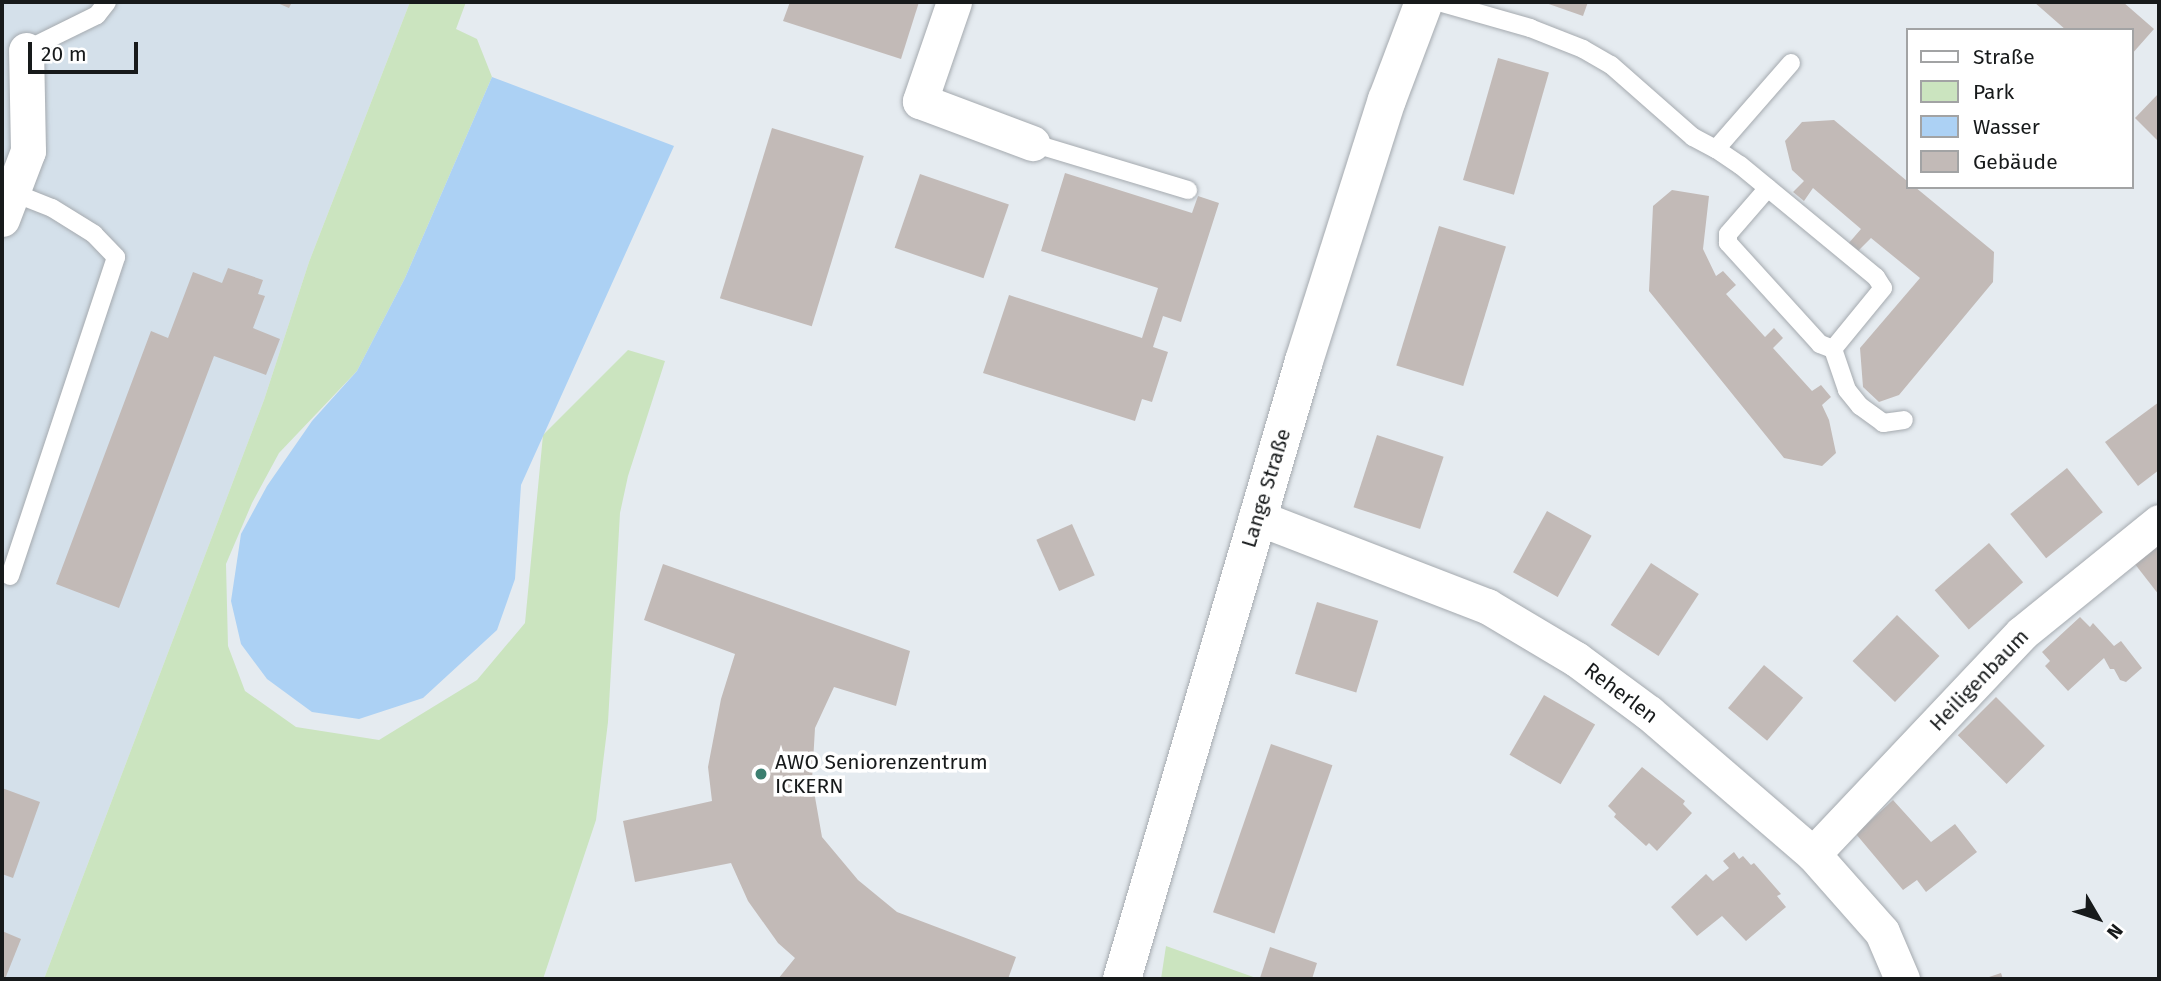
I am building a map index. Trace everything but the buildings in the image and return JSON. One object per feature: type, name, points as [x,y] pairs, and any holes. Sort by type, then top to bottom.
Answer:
[{"type":"main road","name":"Lange Straße","points":[[1122,979],[1256,517],[1376,133],[1424,2]]},
{"type":"street","points":[[954,2],[920,101],[1032,143]]},
{"type":"street","points":[[7,205],[28,150],[26,50]]},
{"type":"street","name":"Reherlen","points":[[1256,517],[1487,606],[1576,659],[1649,713],[1813,854],[1882,932],[1902,979]]},
{"type":"street","name":"Heiligenbaum","points":[[1813,854],[2022,633],[2159,522]]},
{"type":"lane","points":[[26,50],[97,15],[107,2]]},
{"type":"lane","points":[[1439,2],[1530,27],[1583,49],[1611,65],[1693,137],[1716,149],[1768,188],[1876,277],[1883,288],[1833,349]]},
{"type":"lane","points":[[1716,149],[1791,63]]},
{"type":"lane","points":[[1032,143],[1188,190]]},
{"type":"lane","points":[[1768,188],[1728,234],[1728,243],[1820,344],[1833,349]]},
{"type":"lane","points":[[7,205],[52,208],[94,234],[116,257],[10,576]]},
{"type":"lane","points":[[1833,349],[1847,390],[1860,406],[1884,423],[1903,420]]},
{"type":"shaded area","points":[[2,2],[410,2],[309,262],[264,400],[44,979],[2,979]]},
{"type":"green space","points":[[410,2],[466,2],[456,29],[477,39],[492,77],[405,278],[357,371],[279,453],[252,503],[226,564],[228,646],[245,691],[296,727],[379,740],[477,680],[525,623],[543,435],[628,350],[665,361],[628,476],[620,513],[608,722],[596,820],[543,979],[44,979],[264,400],[309,262]]},
{"type":"green space","points":[[1166,946],[1259,979],[1161,979]]},
{"type":"water","points":[[492,77],[674,146],[521,485],[515,579],[497,630],[423,698],[359,719],[312,712],[267,679],[241,644],[231,601],[241,534],[267,486],[312,421],[357,371],[405,278]]},
{"type":"place","name":"AWO Seniorenzentrum ICKERN","points":[[761,774]]}]
